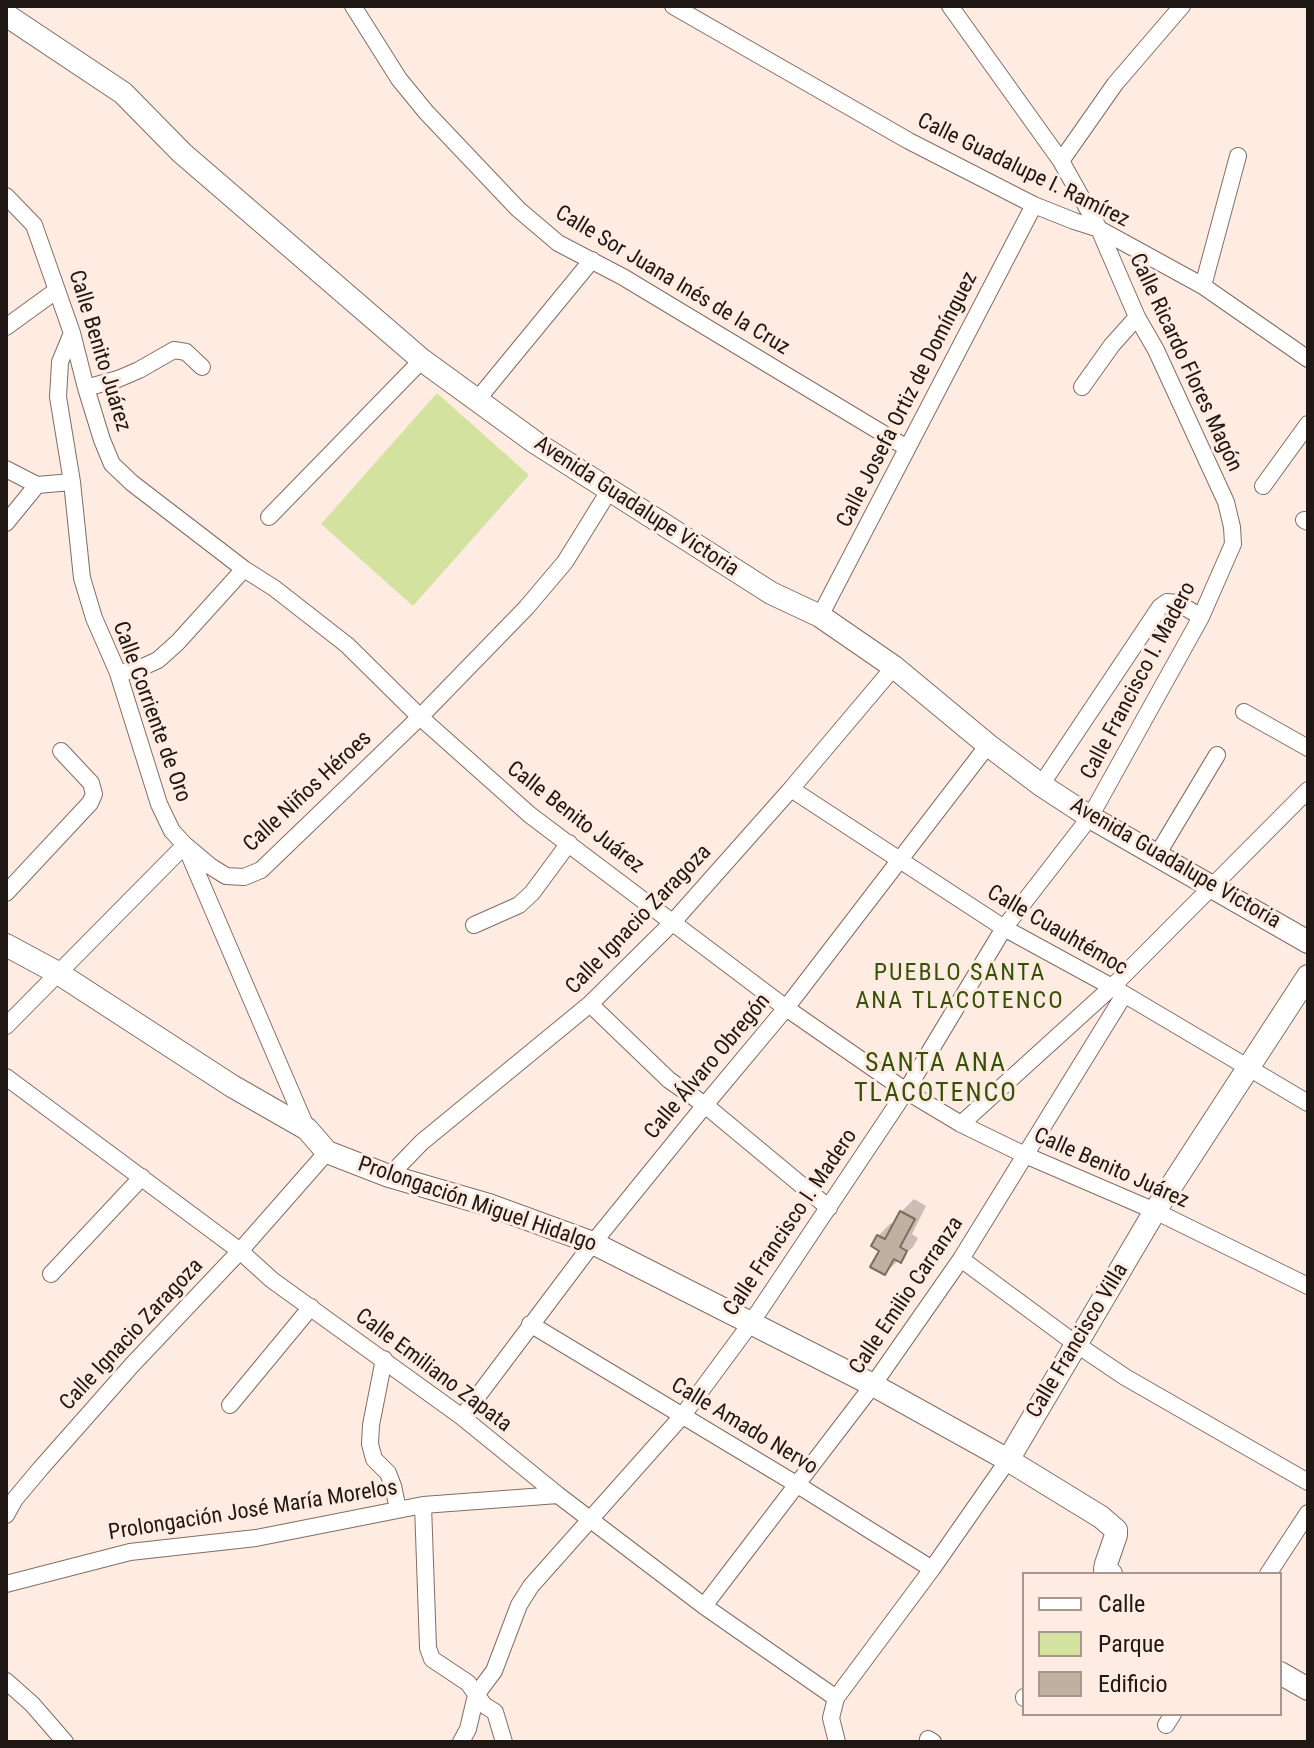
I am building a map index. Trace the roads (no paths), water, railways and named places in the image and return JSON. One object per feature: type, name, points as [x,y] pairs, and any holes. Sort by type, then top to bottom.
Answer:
[{"type":"street","name":"Calle Sor Juana Inés de la Cruz","points":[[353,6],[399,79],[436,123],[518,209],[558,243],[592,260],[907,448]]},
{"type":"street","name":"Calle Guadalupe I. Ramírez","points":[[673,6],[909,141],[1034,205],[1099,229],[1203,286],[1308,359]]},
{"type":"street","name":"Calle Ricardo Flores Magón","points":[[950,6],[1061,161],[1099,229],[1137,317],[1156,350],[1226,502],[1233,544]]},
{"type":"street","points":[[1061,161],[1115,84],[1182,6]]},
{"type":"street","name":"Avenida Guadalupe Victoria","points":[[6,15],[123,93],[182,153],[422,360],[536,443],[771,593],[820,616],[894,667],[1041,785],[1090,817],[1308,942]]},
{"type":"street","points":[[1203,286],[1238,156]]},
{"type":"street","name":"Calle Benito Juárez","points":[[6,196],[34,225],[72,333],[102,440],[112,464],[132,483],[347,645],[420,717],[530,815],[786,1008],[906,1091],[961,1124],[1025,1155],[1155,1211],[1307,1283]]},
{"type":"street","name":"Calle Josefa Ortiz de Domínguez","points":[[820,616],[1034,205]]},
{"type":"street","points":[[477,400],[592,260]]},
{"type":"street","points":[[6,327],[57,290]]},
{"type":"street","points":[[1082,387],[1137,317]]},
{"type":"street","name":"Calle Corriente de Oro","points":[[72,333],[60,362],[58,397],[72,482],[82,578],[94,618],[118,673],[159,804],[172,831],[185,845],[307,1129]]},
{"type":"street","points":[[86,388],[139,370],[174,350],[186,352],[202,367]]},
{"type":"street","points":[[269,517],[422,360]]},
{"type":"street","points":[[1263,486],[1308,424]]},
{"type":"street","points":[[6,469],[37,485],[72,482]]},
{"type":"street","points":[[6,523],[37,485]]},
{"type":"street","name":"Calle Niños Héroes","points":[[185,845],[226,876],[244,877],[261,870],[420,717],[526,608],[565,562],[609,491]]},
{"type":"street","name":"Calle Francisco I. Madero","points":[[461,1742],[468,1729],[476,1695],[494,1671],[525,1596],[683,1415],[751,1323],[906,1091],[1004,928],[1090,817],[1201,617],[1233,544]]},
{"type":"street","points":[[118,673],[136,670],[158,660],[244,569]]},
{"type":"street","points":[[1041,785],[1160,607],[1167,602],[1178,603],[1201,617]]},
{"type":"street","name":"Calle Ignacio Zaragoza","points":[[389,1176],[422,1142],[590,1004],[673,922],[894,667]]},
{"type":"street","points":[[1244,712],[1308,748]]},
{"type":"street","name":"Calle Álvaro Obregón","points":[[462,1417],[593,1243],[786,1008],[988,745]]},
{"type":"street","points":[[6,893],[90,803],[94,794],[91,783],[61,751]]},
{"type":"street","points":[[1157,855],[1217,755]]},
{"type":"street","name":"Calle Cuauhtémoc","points":[[791,789],[1004,928],[1308,1103]]},
{"type":"street","points":[[961,1124],[1118,991],[1212,886],[1308,790]]},
{"type":"street","points":[[474,925],[519,905],[532,893],[569,843]]},
{"type":"street","points":[[6,1026],[185,845]]},
{"type":"street","name":"Prolongación Miguel Hidalgo","points":[[6,945],[58,973],[232,1086],[307,1129],[327,1152],[389,1176],[489,1205],[593,1243],[873,1385],[1008,1460],[1101,1517],[1116,1530],[1105,1569],[1109,1572]]},
{"type":"street","name":"Calle Francisco Villa","points":[[836,1698],[1008,1460],[1155,1211],[1308,976]]},
{"type":"street","name":"Calle Emilio Carranza","points":[[704,1606],[873,1385],[961,1259],[1025,1155],[1118,991]]},
{"type":"street","points":[[590,1004],[669,1080],[705,1105],[829,1208]]},
{"type":"street","name":"Calle Emiliano Zapata","points":[[6,1077],[240,1251],[272,1280],[462,1417],[704,1606],[836,1698]]},
{"type":"street","name":"Calle Ignacio Zaragoza","points":[[6,1515],[15,1499],[61,1445],[327,1152]]},
{"type":"street","points":[[51,1274],[142,1177]]},
{"type":"street","points":[[961,1259],[1125,1377],[1308,1482]]},
{"type":"street","points":[[230,1405],[311,1307]]},
{"type":"street","name":"Calle Amado Nervo","points":[[530,1324],[932,1569]]},
{"type":"street","points":[[384,1359],[370,1444],[374,1459],[388,1473],[398,1509]]},
{"type":"street","name":"Prolongación José María Morelos","points":[[6,1584],[130,1552],[256,1538],[423,1505],[558,1495]]},
{"type":"street","points":[[423,1505],[428,1648],[432,1659],[468,1683],[484,1705],[495,1712],[504,1742]]},
{"type":"street","points":[[1269,1572],[1308,1513]]},
{"type":"street","points":[[1282,1674],[1308,1689]]},
{"type":"street","points":[[6,1681],[32,1704],[65,1742]]},
{"type":"street","points":[[836,1698],[831,1718],[837,1742]]},
{"type":"district","name":"PUEBLO SANTA ANA TLACOTENCO","points":[[960,988]]},
{"type":"district","name":"SANTA ANA TLACOTENCO","points":[[936,1079]]}]
